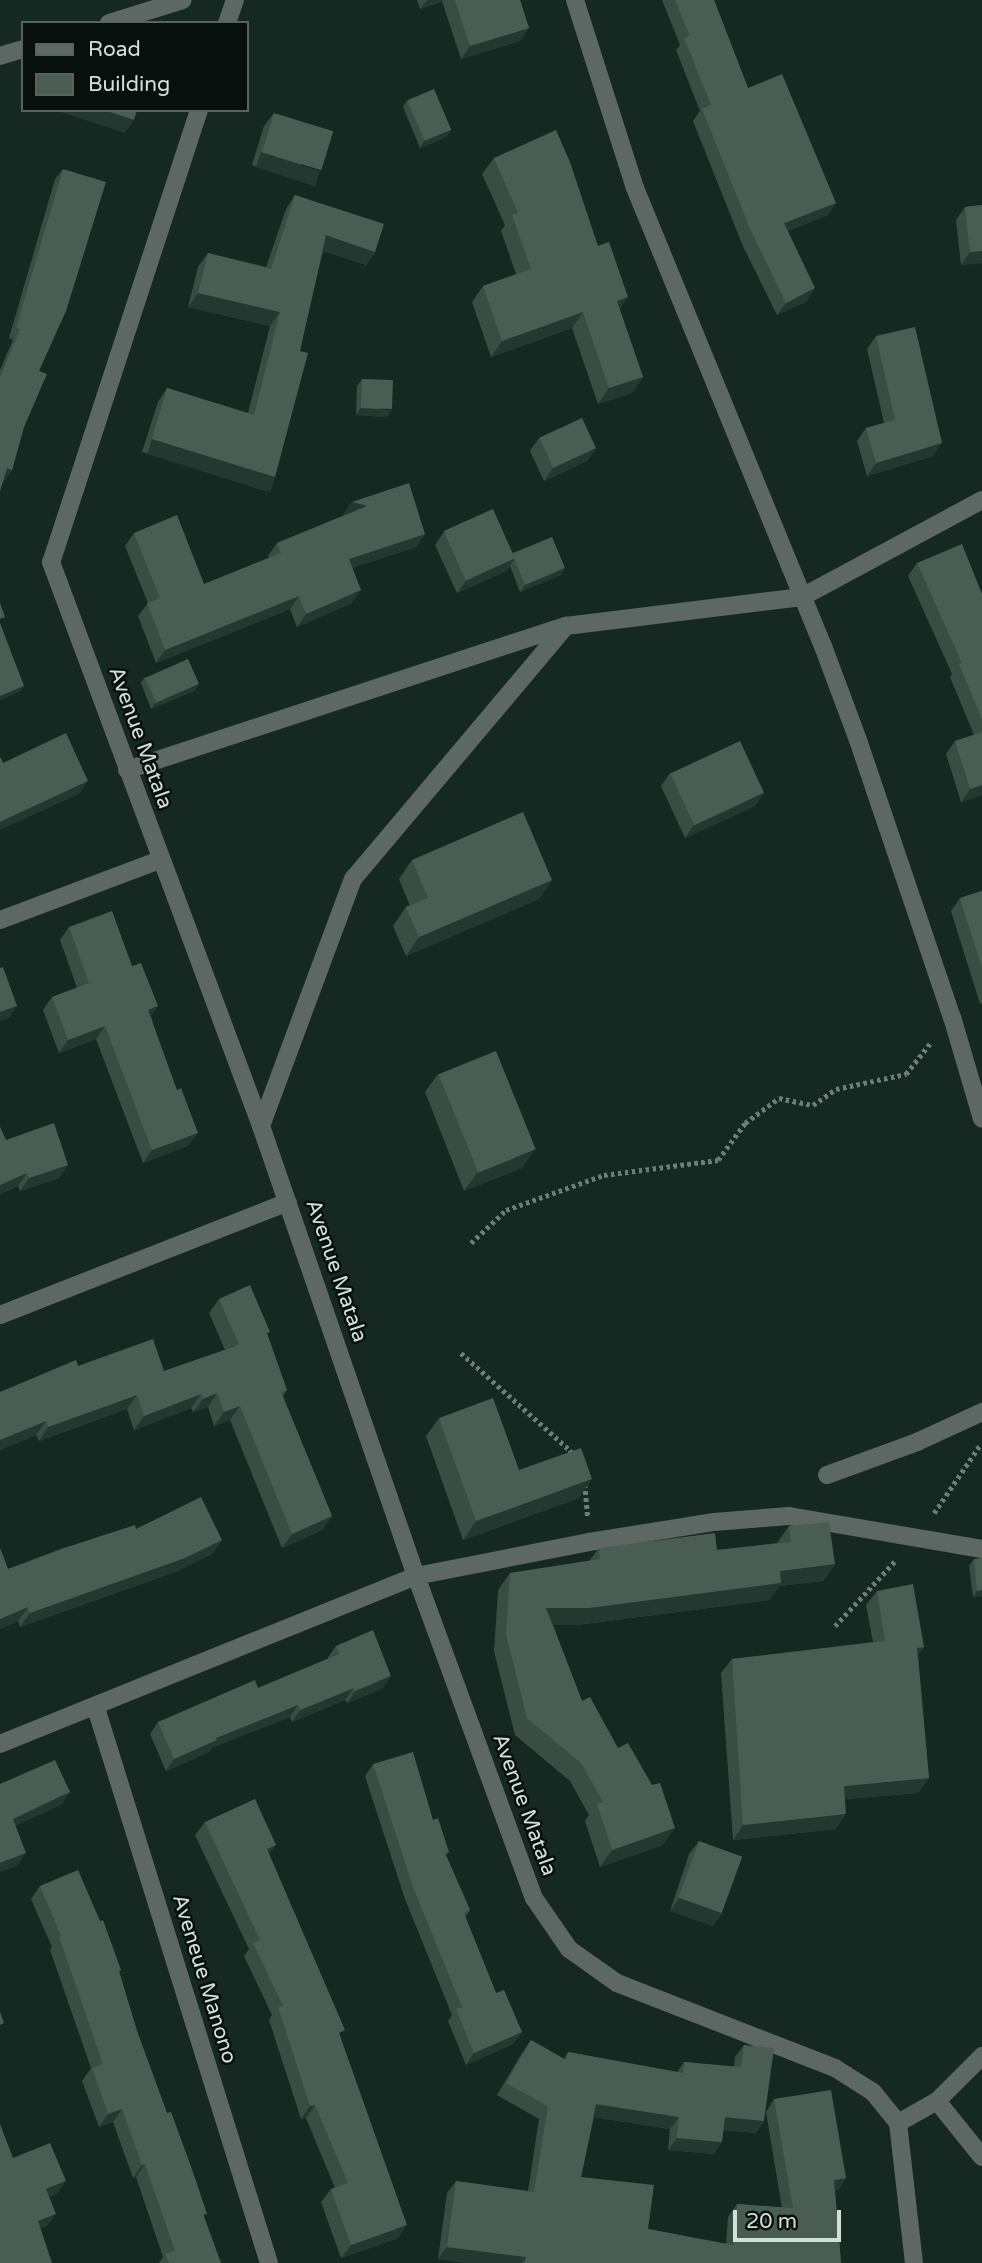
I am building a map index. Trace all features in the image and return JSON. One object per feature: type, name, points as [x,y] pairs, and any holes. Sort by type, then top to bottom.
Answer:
[{"type":"street","points":[[115,21],[183,0]]},
{"type":"street","points":[[228,21],[235,0]]},
{"type":"street","points":[[575,0],[635,188],[858,740],[952,1017],[982,1119]]},
{"type":"street","points":[[0,56],[21,50]]},
{"type":"street","name":"Avenue Matala","points":[[198,112],[51,562],[261,1126],[416,1576],[534,1898],[569,1949],[617,1983],[835,2068],[873,2092],[898,2123]]},
{"type":"street","points":[[127,770],[566,626],[802,597],[982,500]]},
{"type":"street","points":[[261,1126],[353,879],[566,626]]},
{"type":"street","points":[[0,920],[160,860]]},
{"type":"street","points":[[0,1315],[288,1202]]},
{"type":"street","points":[[827,1475],[917,1443],[982,1412]]},
{"type":"street","points":[[0,1744],[96,1708],[416,1576],[589,1542],[714,1522],[789,1516],[982,1549]]},
{"type":"street","name":"Aveneue Manono","points":[[96,1708],[269,2263]]},
{"type":"street","points":[[914,2263],[898,2123],[937,2101],[982,2056]]},
{"type":"street","points":[[937,2101],[982,2157]]},
{"type":"path","points":[[471,1243],[506,1210],[604,1175],[718,1160],[745,1123],[779,1098],[813,1105],[836,1089],[906,1074],[952,1017]]},
{"type":"path","points":[[461,1353],[570,1450],[576,1463]]},
{"type":"path","points":[[582,1475],[587,1488],[589,1542]]},
{"type":"building","points":[[455,0],[520,0],[529,28],[470,46]]},
{"type":"building","points":[[675,0],[714,0],[748,88],[782,74],[836,203],[784,223],[815,288],[786,303],[751,231],[702,109],[711,105],[684,38],[690,36]]},
{"type":"building","points":[[434,89],[451,130],[424,141],[407,100]]},
{"type":"building","points":[[110,112],[136,112],[134,120]]},
{"type":"building","points":[[274,113],[333,131],[321,170],[262,152]]},
{"type":"building","points":[[556,130],[570,162],[598,246],[609,242],[628,297],[617,301],[643,377],[609,388],[583,312],[502,341],[483,286],[531,269],[512,215],[518,213],[494,158]]},
{"type":"building","points":[[63,169],[106,182],[66,311],[39,371],[47,374],[24,427],[12,470],[7,468],[0,491],[0,377],[20,329],[16,328]]},
{"type":"building","points":[[295,195],[384,224],[375,252],[326,235],[300,351],[308,353],[275,477],[152,439],[167,388],[254,415],[280,312],[198,293],[208,253],[271,269]]},
{"type":"building","points":[[982,205],[982,251],[970,252],[965,207]]},
{"type":"building","points":[[915,327],[942,443],[876,463],[866,428],[895,420],[876,336]]},
{"type":"building","points":[[362,379],[393,380],[392,409],[361,408]]},
{"type":"building","points":[[582,418],[596,448],[553,468],[539,438]]},
{"type":"building","points":[[409,483],[425,534],[349,559],[361,590],[306,614],[299,596],[165,650],[147,603],[160,598],[134,533],[177,515],[204,584],[281,553],[277,543],[367,506],[352,502]]},
{"type":"building","points":[[493,509],[515,558],[466,580],[444,531]]},
{"type":"building","points":[[552,537],[565,568],[525,585],[513,553]]},
{"type":"building","points":[[962,544],[982,594],[982,719],[959,664],[962,663],[917,563]]},
{"type":"building","points":[[0,603],[5,617],[0,619]]},
{"type":"building","points":[[0,623],[24,686],[0,696]]},
{"type":"building","points":[[188,659],[199,684],[156,703],[145,678]]},
{"type":"building","points":[[982,732],[982,785],[970,789],[955,741]]},
{"type":"building","points":[[66,733],[88,781],[0,822],[0,758],[3,763]]},
{"type":"building","points":[[740,741],[764,793],[694,825],[670,774]]},
{"type":"building","points":[[523,812],[552,880],[419,937],[406,907],[428,898],[412,860]]},
{"type":"building","points":[[982,891],[982,968],[960,898]]},
{"type":"building","points":[[112,911],[132,966],[141,963],[158,1006],[148,1010],[177,1090],[181,1088],[198,1133],[152,1150],[105,1026],[68,1040],[52,997],[89,983],[69,927]]},
{"type":"building","points":[[3,967],[17,1006],[0,1012],[0,968]]},
{"type":"building","points":[[496,1051],[536,1149],[478,1173],[439,1074]]},
{"type":"building","points":[[54,1123],[68,1165],[29,1178],[27,1173],[0,1185],[0,1127],[6,1140]]},
{"type":"building","points":[[250,1285],[270,1332],[267,1333],[287,1390],[281,1392],[332,1516],[292,1534],[240,1406],[224,1412],[217,1393],[203,1399],[201,1394],[144,1416],[137,1395],[48,1427],[46,1421],[0,1440],[0,1392],[76,1360],[78,1366],[153,1339],[164,1371],[239,1345],[219,1299]]},
{"type":"building","points":[[493,1398],[519,1470],[581,1448],[592,1479],[476,1521],[439,1418]]},
{"type":"building","points":[[201,1497],[222,1540],[185,1558],[30,1613],[28,1607],[0,1619],[0,1548],[8,1569],[135,1525],[136,1529]]},
{"type":"building","points":[[829,1522],[835,1564],[780,1571],[781,1583],[589,1608],[546,1608],[582,1701],[590,1697],[618,1748],[628,1743],[652,1785],[660,1783],[675,1828],[612,1850],[597,1804],[603,1802],[582,1764],[527,1718],[506,1634],[510,1573],[600,1559],[599,1548],[715,1533],[717,1550],[791,1542],[789,1526]]},
{"type":"building","points":[[982,1558],[982,1590],[977,1591],[974,1559]]},
{"type":"building","points":[[913,1584],[924,1647],[917,1648],[929,1778],[844,1786],[846,1814],[743,1825],[732,1659],[885,1641],[877,1591]]},
{"type":"building","points":[[373,1630],[391,1676],[300,1710],[298,1705],[216,1738],[217,1740],[174,1759],[158,1722],[255,1680],[258,1688],[339,1654],[336,1646]]},
{"type":"building","points":[[413,1752],[433,1820],[438,1818],[449,1852],[445,1853],[470,1910],[464,1913],[496,1993],[504,1990],[522,2032],[474,2053],[456,2009],[462,2007],[413,1887],[373,1764]]},
{"type":"building","points":[[55,1760],[70,1792],[13,1819],[26,1853],[0,1863],[0,1784]]},
{"type":"building","points":[[255,1799],[276,1845],[267,1849],[345,2030],[339,2033],[407,2225],[351,2245],[331,2189],[348,2183],[315,2105],[310,2106],[278,2007],[283,2006],[253,1943],[260,1940],[205,1822]]},
{"type":"building","points":[[699,1841],[742,1857],[722,1913],[678,1897]]},
{"type":"building","points":[[78,1870],[100,1921],[103,1920],[121,1970],[119,1971],[137,2031],[167,2113],[171,2112],[193,2172],[207,2214],[203,2215],[221,2263],[169,2263],[165,2254],[175,2251],[145,2164],[142,2165],[122,2109],[108,2114],[92,2068],[103,2064],[59,1937],[61,1936],[40,1886]]},
{"type":"building","points":[[531,2040],[566,2060],[568,2052],[683,2073],[684,2062],[741,2067],[744,2045],[774,2048],[764,2121],[725,2117],[722,2142],[677,2138],[679,2117],[596,2104],[581,2177],[654,2185],[648,2229],[733,2245],[737,2204],[793,2208],[774,2099],[831,2090],[846,2178],[834,2180],[841,2263],[525,2263],[526,2257],[447,2247],[456,2181],[534,2192],[548,2106],[506,2083]]},
{"type":"building","points":[[0,2124],[13,2158],[50,2143],[66,2181],[46,2189],[56,2214],[38,2221],[52,2263],[0,2263]]}]
